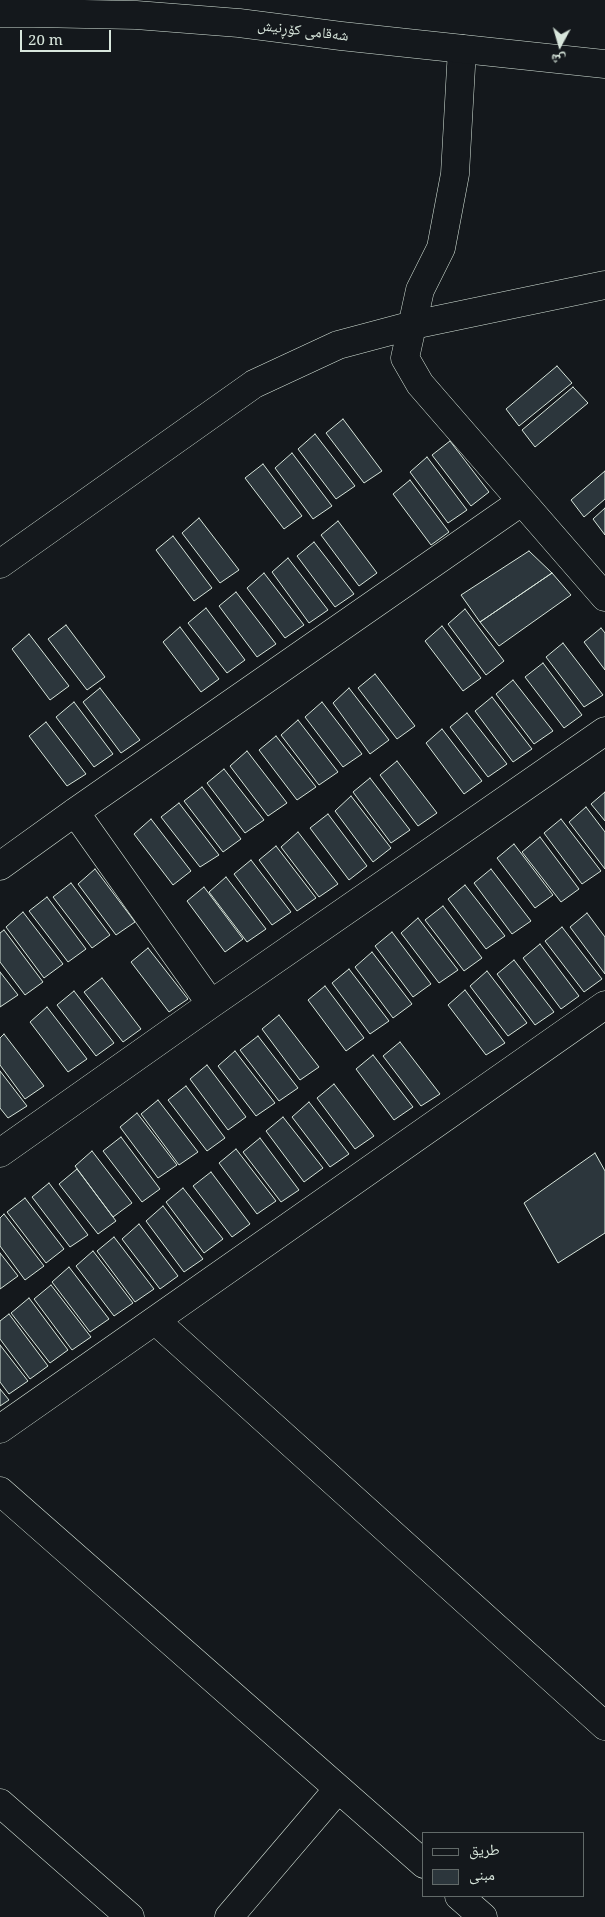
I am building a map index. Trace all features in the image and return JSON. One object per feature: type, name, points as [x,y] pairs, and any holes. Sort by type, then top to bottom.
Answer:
[{"type":"street","name":"شەقامی کۆڕنیش","points":[[0,14],[33,12],[136,15],[229,22],[605,64]]},
{"type":"street","points":[[462,49],[455,174],[441,248],[420,290],[405,358],[420,384],[605,597]]},
{"type":"street","points":[[0,564],[254,384],[338,346],[413,325],[605,285]]},
{"type":"street","points":[[0,866],[521,502]]},
{"type":"street","points":[[0,1153],[605,731]]},
{"type":"street","points":[[75,812],[211,1004]]},
{"type":"street","points":[[0,1429],[605,1005]]},
{"type":"street","points":[[156,1321],[605,1726]]},
{"type":"street","points":[[0,1491],[422,1862]]},
{"type":"street","points":[[229,1917],[338,1789]]},
{"type":"street","points":[[0,1803],[130,1917]]},
{"type":"street","points":[[460,1897],[483,1917]]},
{"type":"building","points":[[557,366],[572,383],[519,426],[506,409]]},
{"type":"building","points":[[573,387],[588,403],[535,447],[522,430]]},
{"type":"building","points":[[343,419],[382,471],[364,483],[326,433]]},
{"type":"building","points":[[315,434],[355,486],[336,499],[298,449]]},
{"type":"building","points":[[450,441],[489,492],[471,506],[432,455]]},
{"type":"building","points":[[292,453],[332,506],[313,519],[275,468]]},
{"type":"building","points":[[427,457],[467,510],[448,523],[410,472]]},
{"type":"building","points":[[263,464],[302,516],[284,529],[245,478]]},
{"type":"building","points":[[605,471],[605,499],[584,517],[571,500]]},
{"type":"building","points":[[410,480],[449,532],[431,545],[393,494]]},
{"type":"building","points":[[605,508],[605,535],[593,519]]},
{"type":"building","points":[[199,518],[239,570],[220,583],[182,533]]},
{"type":"building","points":[[338,521],[377,573],[359,586],[321,535]]},
{"type":"building","points":[[173,536],[212,588],[194,601],[156,550]]},
{"type":"building","points":[[314,542],[354,594],[335,607],[297,556]]},
{"type":"building","points":[[529,551],[552,573],[480,622],[461,595]]},
{"type":"building","points":[[288,558],[328,610],[309,623],[272,572]]},
{"type":"building","points":[[264,573],[304,625],[285,638],[247,588]]},
{"type":"building","points":[[552,573],[571,595],[499,646],[480,622]]},
{"type":"building","points":[[236,592],[276,644],[257,657],[219,606]]},
{"type":"building","points":[[206,608],[245,660],[227,673],[188,623]]},
{"type":"building","points":[[465,609],[504,661],[486,675],[448,624]]},
{"type":"building","points":[[66,625],[105,677],[87,690],[48,639]]},
{"type":"building","points":[[442,626],[481,678],[463,691],[425,641]]},
{"type":"building","points":[[180,627],[219,679],[201,692],[163,642]]},
{"type":"building","points":[[601,628],[605,633],[605,670],[584,642]]},
{"type":"building","points":[[29,634],[69,686],[50,700],[12,649]]},
{"type":"building","points":[[563,643],[603,695],[584,707],[546,657]]},
{"type":"building","points":[[543,663],[582,715],[564,728],[525,677]]},
{"type":"building","points":[[375,674],[415,726],[397,739],[358,688]]},
{"type":"building","points":[[513,680],[553,731],[534,744],[496,694]]},
{"type":"building","points":[[100,688],[140,740],[121,753],[83,702]]},
{"type":"building","points":[[349,688],[389,740],[370,754],[333,703]]},
{"type":"building","points":[[492,697],[532,749],[513,762],[475,711]]},
{"type":"building","points":[[74,702],[113,754],[94,767],[56,717]]},
{"type":"building","points":[[322,702],[362,754],[343,767],[305,717]]},
{"type":"building","points":[[467,713],[507,764],[488,777],[450,727]]},
{"type":"building","points":[[298,720],[338,772],[319,785],[281,735]]},
{"type":"building","points":[[46,722],[86,774],[67,786],[29,736]]},
{"type":"building","points":[[442,729],[482,781],[464,794],[426,743]]},
{"type":"building","points":[[276,736],[316,787],[297,800],[259,750]]},
{"type":"building","points":[[247,751],[287,803],[268,816],[230,766]]},
{"type":"building","points":[[397,761],[437,813],[418,826],[380,775]]},
{"type":"building","points":[[224,769],[264,820],[245,833],[207,783]]},
{"type":"building","points":[[370,778],[410,830],[391,843],[353,792]]},
{"type":"building","points":[[202,787],[241,839],[223,852],[184,801]]},
{"type":"building","points":[[605,792],[605,821],[591,804]]},
{"type":"building","points":[[351,796],[391,848],[373,862],[335,811]]},
{"type":"building","points":[[179,803],[219,855],[200,867],[161,817]]},
{"type":"building","points":[[586,807],[605,832],[605,869],[569,822]]},
{"type":"building","points":[[328,814],[367,866],[349,880],[310,828]]},
{"type":"building","points":[[151,819],[191,871],[173,885],[134,834]]},
{"type":"building","points":[[561,819],[601,871],[582,884],[544,833]]},
{"type":"building","points":[[298,832],[338,884],[319,897],[281,847]]},
{"type":"building","points":[[540,837],[579,889],[561,902],[522,852]]},
{"type":"building","points":[[514,844],[553,895],[535,908],[497,858]]},
{"type":"building","points":[[276,846],[316,898],[297,911],[259,860]]},
{"type":"building","points":[[251,860],[291,912],[272,925],[234,874]]},
{"type":"building","points":[[95,869],[135,922],[116,935],[78,884]]},
{"type":"building","points":[[491,869],[531,921],[512,934],[474,883]]},
{"type":"building","points":[[226,877],[266,929],[247,942],[209,892]]},
{"type":"building","points":[[71,883],[110,935],[92,948],[53,897]]},
{"type":"building","points":[[465,885],[505,936],[486,949],[448,899]]},
{"type":"building","points":[[204,887],[243,939],[225,952],[187,901]]},
{"type":"building","points":[[47,897],[86,949],[68,962],[29,911]]},
{"type":"building","points":[[443,906],[482,958],[464,971],[425,920]]},
{"type":"building","points":[[23,912],[63,964],[44,978],[6,927]]},
{"type":"building","points":[[587,913],[605,937],[605,974],[570,927]]},
{"type":"building","points":[[418,918],[458,970],[439,983],[401,933]]},
{"type":"building","points":[[562,927],[602,979],[584,992],[545,941]]},
{"type":"building","points":[[4,930],[43,982],[25,995],[0,962],[0,933]]},
{"type":"building","points":[[392,932],[431,984],[413,997],[375,946]]},
{"type":"building","points":[[540,944],[579,996],[561,1009],[523,958]]},
{"type":"building","points":[[148,948],[188,999],[169,1012],[131,962]]},
{"type":"building","points":[[372,952],[412,1004],[393,1018],[355,967]]},
{"type":"building","points":[[514,960],[554,1012],[535,1025],[497,974]]},
{"type":"building","points":[[349,969],[389,1021],[370,1034],[332,983]]},
{"type":"building","points":[[487,971],[527,1023],[508,1036],[470,986]]},
{"type":"building","points":[[0,972],[18,995],[0,1007]]},
{"type":"building","points":[[102,978],[141,1029],[123,1042],[84,992]]},
{"type":"building","points":[[325,986],[364,1038],[346,1051],[308,1000]]},
{"type":"building","points":[[465,990],[505,1043],[486,1055],[448,1005]]},
{"type":"building","points":[[74,991],[114,1043],[96,1056],[57,1005]]},
{"type":"building","points":[[47,1007],[87,1059],[68,1072],[30,1022]]},
{"type":"building","points":[[279,1015],[319,1067],[300,1080],[262,1029]]},
{"type":"building","points":[[4,1034],[44,1086],[25,1099],[0,1065],[0,1038]]},
{"type":"building","points":[[258,1036],[298,1088],[279,1101],[240,1050]]},
{"type":"building","points":[[400,1042],[440,1094],[421,1106],[383,1056]]},
{"type":"building","points":[[235,1051],[275,1103],[256,1116],[218,1066]]},
{"type":"building","points":[[373,1055],[413,1107],[394,1120],[356,1069]]},
{"type":"building","points":[[207,1065],[246,1117],[228,1130],[190,1079]]},
{"type":"building","points":[[0,1071],[27,1106],[8,1118],[0,1108]]},
{"type":"building","points":[[334,1084],[374,1136],[355,1149],[317,1098]]},
{"type":"building","points":[[186,1086],[225,1138],[207,1151],[168,1100]]},
{"type":"building","points":[[158,1100],[198,1152],[179,1165],[141,1114]]},
{"type":"building","points":[[309,1102],[349,1154],[330,1167],[292,1117]]},
{"type":"building","points":[[137,1113],[177,1165],[158,1178],[120,1127]]},
{"type":"building","points":[[283,1117],[323,1168],[304,1182],[266,1131]]},
{"type":"building","points":[[121,1137],[160,1189],[142,1202],[103,1151]]},
{"type":"building","points":[[260,1138],[299,1190],[281,1202],[243,1152]]},
{"type":"building","points":[[236,1149],[276,1201],[257,1214],[219,1163]]},
{"type":"building","points":[[92,1151],[132,1203],[113,1217],[75,1166]]},
{"type":"building","points":[[595,1153],[605,1171],[605,1233],[558,1263],[524,1203]]},
{"type":"building","points":[[77,1169],[116,1221],[98,1234],[59,1184]]},
{"type":"building","points":[[211,1172],[250,1224],[232,1237],[193,1186]]},
{"type":"building","points":[[49,1183],[88,1235],[70,1247],[32,1197]]},
{"type":"building","points":[[183,1188],[223,1239],[204,1253],[166,1202]]},
{"type":"building","points":[[25,1198],[64,1249],[46,1263],[7,1212]]},
{"type":"building","points":[[163,1206],[203,1259],[184,1272],[146,1221]]},
{"type":"building","points":[[4,1214],[44,1266],[25,1280],[0,1246],[0,1218]]},
{"type":"building","points":[[139,1224],[178,1276],[160,1289],[122,1239]]},
{"type":"building","points":[[114,1237],[154,1289],[135,1302],[97,1251]]},
{"type":"building","points":[[93,1251],[133,1303],[114,1316],[76,1266]]},
{"type":"building","points":[[0,1253],[18,1276],[0,1289]]},
{"type":"building","points":[[69,1267],[109,1319],[90,1332],[52,1282]]},
{"type":"building","points":[[51,1285],[91,1337],[72,1350],[34,1299]]},
{"type":"building","points":[[29,1298],[68,1350],[50,1363],[11,1313]]},
{"type":"building","points":[[9,1314],[48,1366],[30,1379],[0,1339],[0,1321]]},
{"type":"building","points":[[0,1345],[28,1381],[9,1394],[0,1382]]},
{"type":"building","points":[[0,1389],[9,1400],[0,1406]]}]
